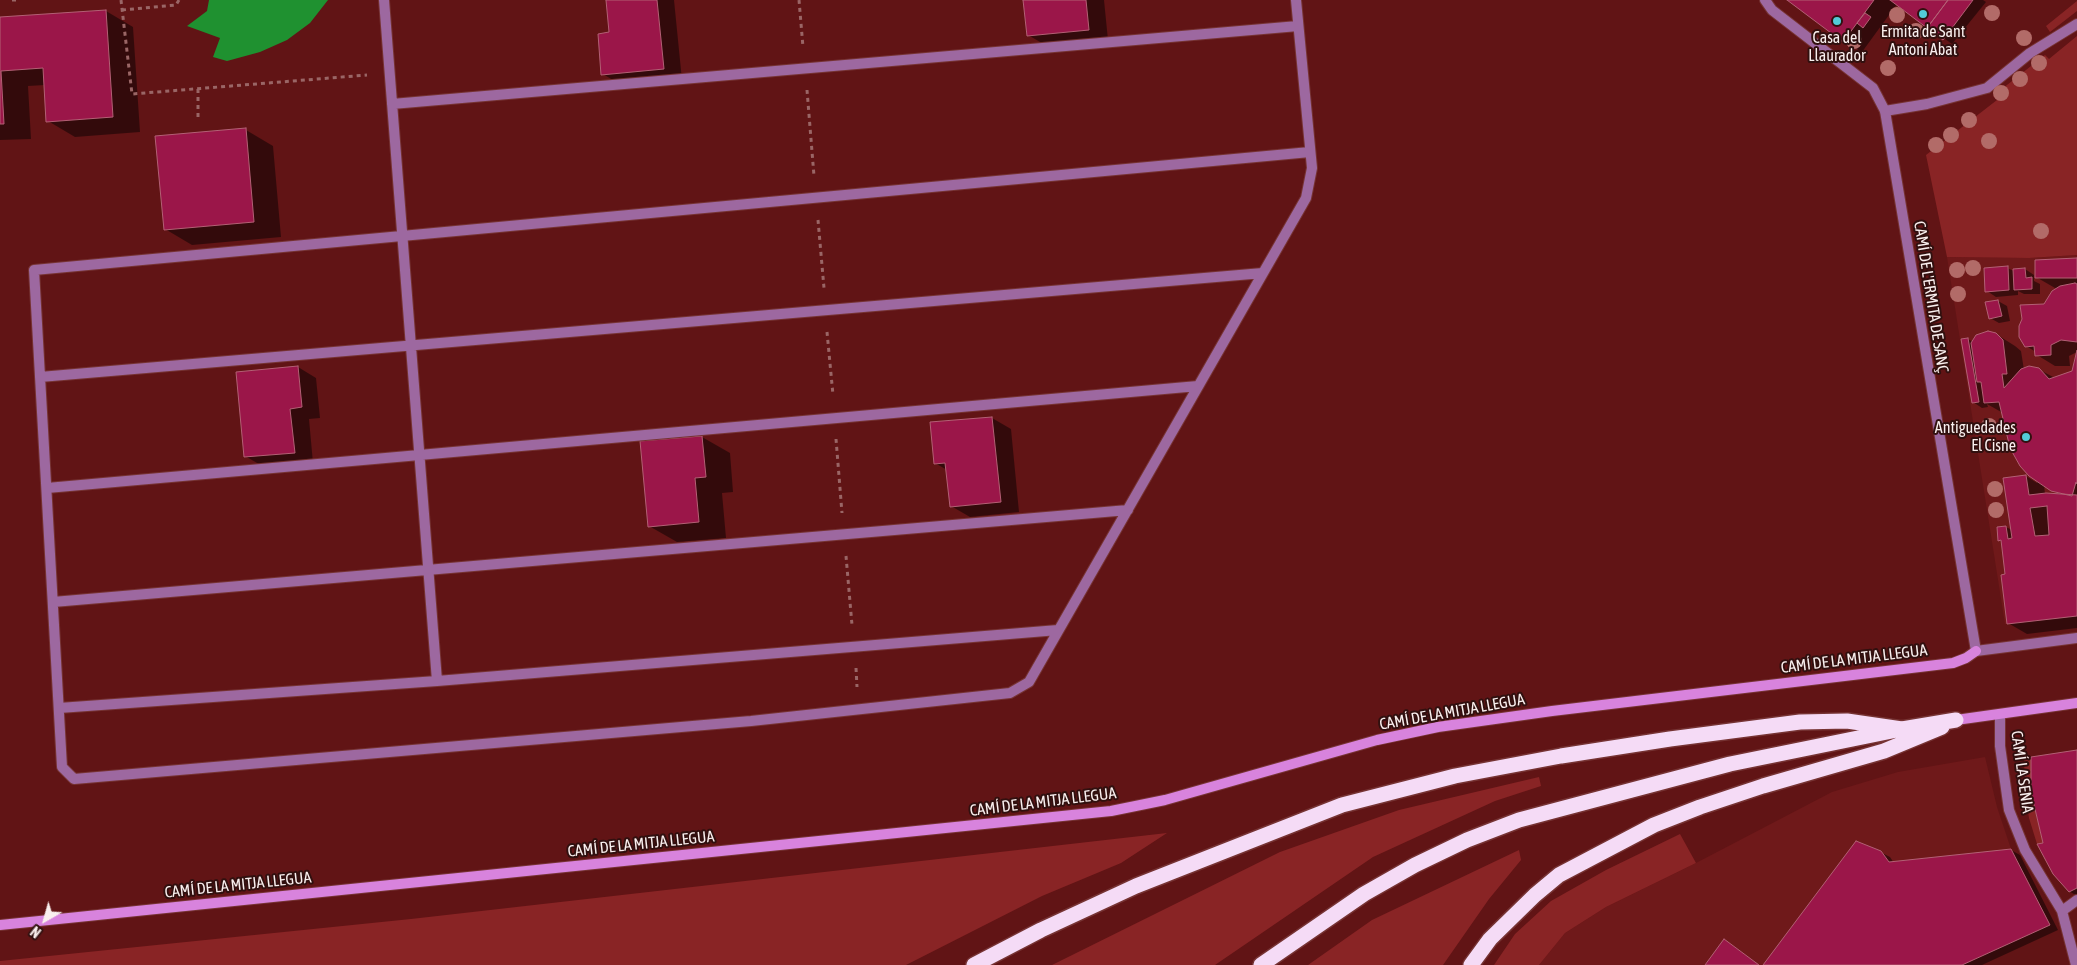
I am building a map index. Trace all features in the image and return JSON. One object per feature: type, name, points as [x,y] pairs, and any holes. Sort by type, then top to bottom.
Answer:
[{"type":"highway","points":[[1261,965],[1316,925],[1364,894],[1467,840],[1519,820],[1730,764],[1956,720]]},
{"type":"highway","points":[[1472,965],[1490,938],[1559,875],[1646,829],[1700,807],[1763,786],[1884,751],[1926,735],[1956,720]]},
{"type":"highway","points":[[974,965],[1041,930],[1136,886],[1342,805],[1436,781],[1570,755],[1670,739],[1800,722],[1847,721],[1902,729]]},
{"type":"street","points":[[384,0],[437,681]]},
{"type":"street","points":[[1296,0],[1312,168],[1306,198],[1029,682],[1010,693],[741,722],[74,779],[62,767],[34,270],[1310,152]]},
{"type":"street","name":"CAMÍ DE L'ERMITA DE SANÇ","points":[[1765,0],[1772,10],[1873,88],[1885,111],[1976,651]]},
{"type":"street","points":[[1885,111],[1927,104],[1987,88],[2030,53],[2077,24]]},
{"type":"street","points":[[392,104],[1298,26]]},
{"type":"street","points":[[40,377],[1263,273]]},
{"type":"street","points":[[47,488],[1198,386]]},
{"type":"street","points":[[53,602],[1128,510]]},
{"type":"street","points":[[59,708],[437,681],[1058,630]]},
{"type":"street","name":"CAMÍ DE LA MITJA LLEGUA","points":[[0,925],[1111,811],[1164,800],[1377,740],[1438,727],[1562,709],[1953,662],[1966,658],[1976,651],[2077,638]]},
{"type":"street","points":[[1956,720],[2077,703]]},
{"type":"street","name":"CAMÍ LA SENIA","points":[[2000,714],[2000,746],[2009,810],[2025,850],[2062,911],[2076,965]]},
{"type":"street","points":[[2062,911],[2077,900]]},
{"type":"path","points":[[12,0],[19,0]]},
{"type":"path","points":[[121,0],[132,94],[390,73]]},
{"type":"path","points":[[122,10],[176,5],[179,0]]},
{"type":"path","points":[[799,0],[859,709]]},
{"type":"path","points":[[198,89],[198,118]]},
{"type":"shaded area","points":[[209,0],[328,0],[310,23],[287,40],[260,52],[227,61],[213,57],[220,38],[187,26],[207,11]]},
{"type":"shaded area","points":[[2077,1],[2077,11],[2050,32],[2046,26]]},
{"type":"shaded area","points":[[2077,36],[2077,255],[2029,258],[1947,257],[1926,155],[1997,100],[1993,96],[2045,55],[2049,59]]},
{"type":"shaded area","name":"Antiguedades El Cisne","points":[[2077,255],[2077,616],[2005,624],[1947,257],[2029,258]]},
{"type":"shaded area","points":[[1985,757],[1997,807],[2011,849],[2050,925],[1962,965],[1539,965],[1565,933],[1606,907],[1696,863],[1832,792],[1898,772]]},
{"type":"shaded area","points":[[2024,757],[2031,757],[2031,792],[2043,843],[2037,844],[2029,818],[2025,792]]},
{"type":"shaded area","points":[[1539,777],[1541,786],[1495,801],[1373,857],[1215,965],[1052,965],[1280,852],[1399,810]]},
{"type":"shaded area","points":[[1167,833],[1121,863],[1042,896],[906,965],[0,965],[0,961],[411,919]]},
{"type":"shaded area","points":[[1680,834],[1696,863],[1606,907],[1565,933],[1539,965],[1494,965],[1515,934],[1551,901],[1606,870]]},
{"type":"shaded area","points":[[1519,850],[1521,860],[1489,899],[1443,965],[1308,965],[1372,920]]},
{"type":"building","points":[[606,0],[657,0],[664,69],[601,75],[598,34],[609,32]]},
{"type":"building","points":[[1023,0],[1086,0],[1089,30],[1027,36]]},
{"type":"building","name":"Casa del Llaurador","points":[[1787,0],[1874,0],[1843,42]]},
{"type":"building","name":"Ermita de Sant Antoni Abat","points":[[1890,0],[1948,0],[1927,28]]},
{"type":"building","points":[[1948,0],[1973,0],[1943,40],[1927,28]]},
{"type":"building","points":[[106,10],[113,117],[46,122],[43,68],[1,71],[4,124],[0,124],[0,17]]},
{"type":"building","points":[[1865,13],[1871,17],[1863,28],[1857,23]]},
{"type":"building","points":[[246,128],[254,222],[164,230],[155,136]]},
{"type":"building","points":[[2077,258],[2077,278],[2035,278],[2035,260]]},
{"type":"building","points":[[2008,266],[2009,290],[1985,292],[1984,268]]},
{"type":"building","points":[[2025,268],[2026,278],[2032,277],[2032,289],[2014,290],[2013,269]]},
{"type":"building","points":[[2077,284],[2077,342],[2061,340],[2051,345],[2051,355],[2035,356],[2034,346],[2025,347],[2019,337],[2019,326],[2022,319],[2020,305],[2044,304],[2052,291],[2060,286]]},
{"type":"building","points":[[1998,300],[2002,316],[1989,319],[1985,302]]},
{"type":"building","points":[[1988,331],[1996,333],[2003,340],[2007,374],[2002,374],[2004,388],[2021,369],[2029,366],[2039,368],[2049,379],[2072,371],[2077,350],[2077,484],[2076,482],[2072,496],[2051,491],[2029,476],[2020,466],[2010,448],[1999,402],[1984,403],[1981,382],[1977,382],[1971,343],[1976,335]]},
{"type":"building","points":[[1968,338],[1979,402],[1972,403],[1961,339]]},
{"type":"building","points":[[298,366],[302,407],[290,409],[295,453],[244,457],[236,372]]},
{"type":"building","points":[[992,417],[1001,502],[950,507],[945,463],[934,464],[930,422]]},
{"type":"building","points":[[702,436],[706,477],[695,478],[699,522],[648,527],[640,441]]},
{"type":"building","points":[[2026,475],[2029,495],[2046,493],[2077,495],[2077,616],[2007,624],[2001,575],[2005,574],[2001,540],[1998,541],[1997,527],[2006,526],[2008,539],[2012,538],[2003,478]],"holes":[[[2047,506],[2049,535],[2035,536],[2030,508]]]},
{"type":"building","points":[[2077,750],[2077,888],[2069,892],[2053,874],[2037,844],[2043,843],[2031,792],[2031,757]]},
{"type":"building","points":[[1856,841],[1881,851],[1889,862],[2011,849],[2050,925],[1962,965],[1763,965]]},
{"type":"building","points":[[1724,939],[1759,965],[1705,965]]},
{"type":"place","name":"Ermita de Sant Antoni Abat","points":[[1923,14]]},
{"type":"place","name":"Casa del Llaurador","points":[[1837,21]]},
{"type":"place","name":"Antiguedades El Cisne","points":[[2026,437]]}]
